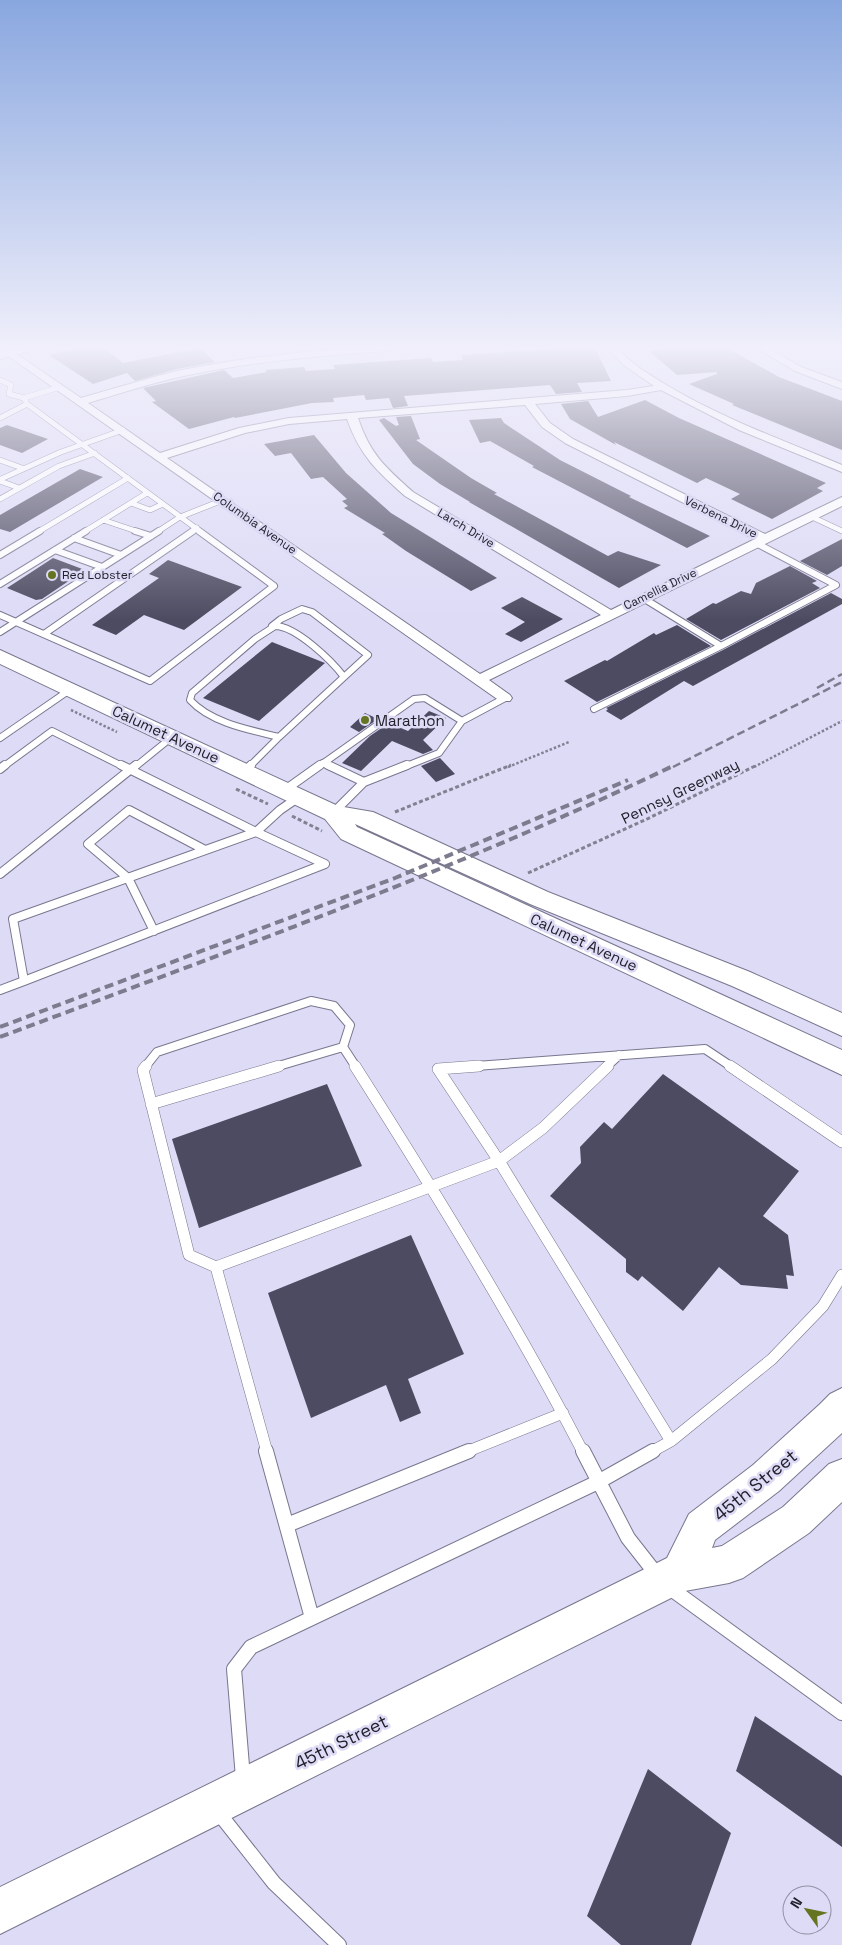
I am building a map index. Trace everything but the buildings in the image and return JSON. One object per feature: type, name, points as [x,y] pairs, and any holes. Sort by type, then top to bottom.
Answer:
[{"type":"main road","name":"Calumet Avenue","points":[[0,656],[333,813],[365,818],[539,898],[741,979],[842,1026]]},
{"type":"main road","name":"Calumet Avenue","points":[[333,813],[350,833],[842,1063]]},
{"type":"main road","name":"45th Street","points":[[671,1577],[702,1527],[766,1478],[832,1418],[842,1406]]},
{"type":"main road","name":"45th Street","points":[[0,1911],[671,1577],[729,1564],[796,1520],[842,1477]]},
{"type":"street","name":"Columbia Avenue","points":[[135,439],[506,698]]},
{"type":"street","points":[[160,456],[215,439]]},
{"type":"street","name":"Larch Drive","points":[[359,439],[381,469],[409,494],[609,614]]},
{"type":"street","name":"Verbena Drive","points":[[565,439],[761,541]]},
{"type":"street","points":[[772,439],[842,469]]},
{"type":"street","name":"Camellia Drive","points":[[479,680],[609,614],[842,501]]},
{"type":"lane","points":[[0,615],[150,681],[274,586],[75,439]]},
{"type":"lane","points":[[0,479],[48,456],[94,439]]},
{"type":"lane","points":[[0,499],[59,466],[94,453]]},
{"type":"lane","points":[[0,460],[22,468]]},
{"type":"lane","points":[[0,555],[128,478]]},
{"type":"lane","points":[[0,479],[20,488]]},
{"type":"lane","points":[[0,584],[147,493]]},
{"type":"lane","points":[[0,632],[180,517],[223,500]]},
{"type":"lane","points":[[131,503],[150,510],[163,504]]},
{"type":"lane","points":[[810,516],[842,531]]},
{"type":"lane","points":[[102,520],[151,536]]},
{"type":"lane","points":[[44,634],[197,528]]},
{"type":"lane","points":[[74,538],[121,555]]},
{"type":"lane","points":[[761,541],[839,584]]},
{"type":"lane","points":[[55,550],[102,567]]},
{"type":"lane","points":[[594,710],[839,584]]},
{"type":"lane","points":[[643,598],[721,646]]},
{"type":"lane","points":[[245,771],[368,655],[312,612],[302,609],[281,619],[192,693],[190,700],[193,707],[200,711],[236,725],[279,737]]},
{"type":"lane","points":[[268,630],[275,626],[286,628],[339,668],[344,676]]},
{"type":"lane","points":[[0,738],[71,689]]},
{"type":"lane","points":[[24,981],[13,920],[256,832],[280,810],[292,793],[323,763],[414,699],[425,698],[462,721]]},
{"type":"lane","points":[[333,813],[364,782],[439,753],[462,721],[506,698]]},
{"type":"lane","points":[[0,768],[52,731],[325,864],[0,990]]},
{"type":"lane","points":[[0,874],[172,737]]},
{"type":"lane","points":[[323,763],[364,782]]},
{"type":"lane","points":[[154,931],[128,878],[88,844],[129,810],[205,850]]},
{"type":"lane","points":[[620,1055],[543,1128],[499,1161],[431,1186],[216,1267],[189,1255],[143,1070],[158,1052],[311,1001],[334,1006],[350,1025],[343,1047],[431,1186],[563,1412],[628,1538],[671,1577],[842,1713]]},
{"type":"lane","points":[[151,1104],[343,1047]]},
{"type":"lane","points":[[671,1441],[499,1161],[438,1068],[705,1049],[842,1142]]},
{"type":"lane","points":[[216,1267],[312,1618]]},
{"type":"lane","points":[[339,1945],[274,1884],[229,1798],[234,1670],[251,1647],[598,1482],[671,1441],[772,1359],[823,1306],[842,1275]]},
{"type":"lane","points":[[287,1525],[563,1412]]},
{"type":"path","name":"Pennsy Greenway","points":[[525,874],[624,831],[842,721]]},
{"type":"path","points":[[392,813],[569,742]]},
{"type":"railway","points":[[817,688],[842,674]]},
{"type":"railway","points":[[673,767],[842,682]]},
{"type":"railway","points":[[0,1037],[425,875],[509,840],[675,765]]},
{"type":"railway","points":[[0,1027],[395,878],[628,780]]},
{"type":"place","name":"Red Lobster","points":[[52,575]]},
{"type":"place","name":"Marathon","points":[[365,720]]}]
